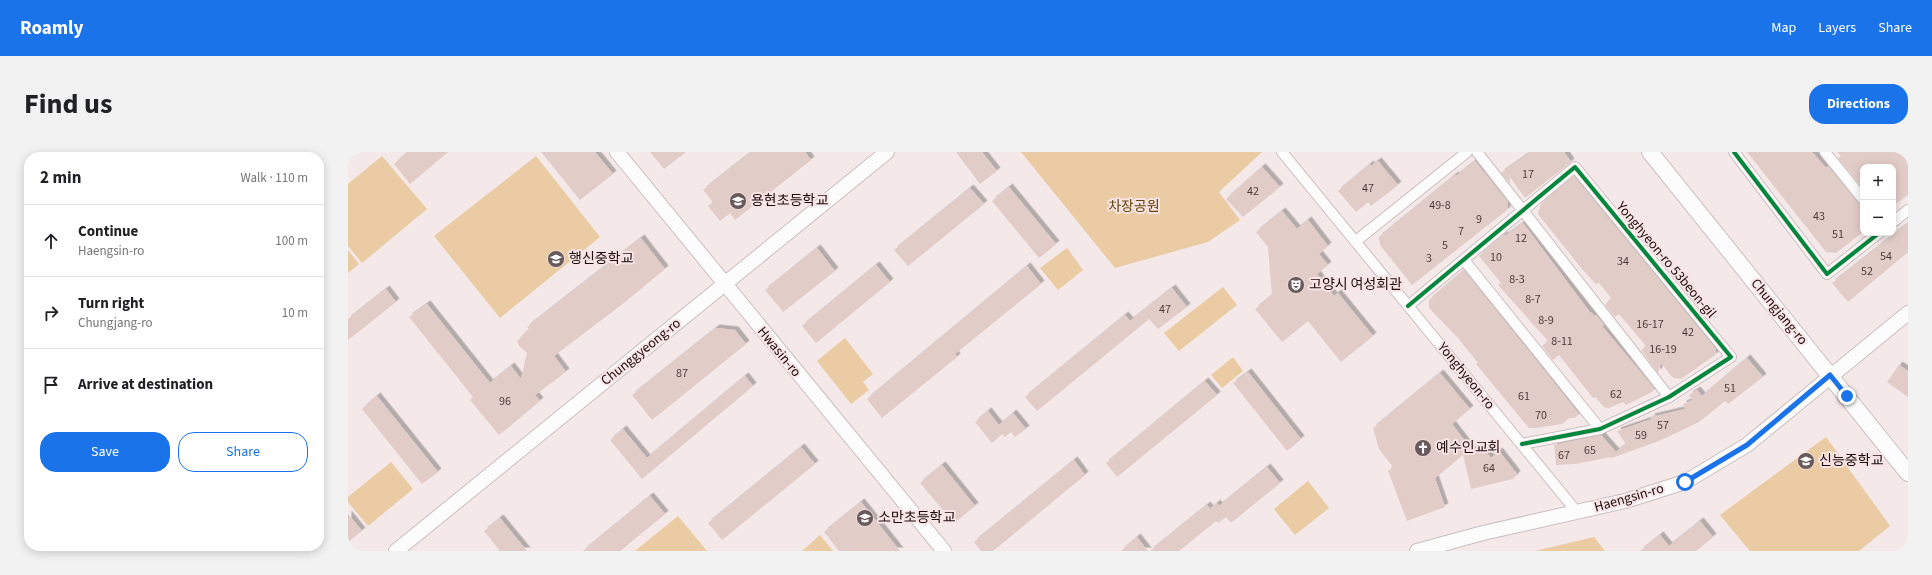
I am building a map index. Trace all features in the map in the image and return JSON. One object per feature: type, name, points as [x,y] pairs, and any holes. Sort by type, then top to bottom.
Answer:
[{"type":"main road","name":"Hwasin-ro","points":[[616,152],[944,551]]},
{"type":"main road","name":"Chunggyeong-ro","points":[[396,551],[887,152]]},
{"type":"main road","name":"Chungjang-ro","points":[[1650,152],[1908,473]]},
{"type":"main road","name":"Haengsin-ro","points":[[1417,551],[1577,512],[1625,502],[1685,482],[1747,445],[1830,375],[1908,313]]},
{"type":"street","name":"Yonghyeon-ro","points":[[1282,152],[1577,512]]},
{"type":"street","points":[[1356,241],[1467,152]]},
{"type":"street","points":[[1477,152],[1669,398]]},
{"type":"street","points":[[1734,152],[1827,274],[1875,236]]},
{"type":"street","points":[[1825,152],[1860,195]]},
{"type":"street","name":"Yonghyeon-ro 53beon-gil","points":[[1408,306],[1575,167],[1731,357],[1669,398],[1600,429],[1522,444]]},
{"type":"street","points":[[1896,220],[1908,210]]},
{"type":"street","points":[[1464,260],[1600,429]]},
{"type":"green space","name":"차장공원","points":[[1021,152],[1262,152],[1219,192],[1240,220],[1208,242],[1115,268]]},
{"type":"green space","points":[[382,156],[427,209],[362,263],[348,246],[348,184]]},
{"type":"green space","points":[[536,156],[600,237],[500,318],[434,236]]},
{"type":"green space","points":[[1067,248],[1083,270],[1058,290],[1040,268]]},
{"type":"green space","points":[[348,250],[359,264],[348,273]]},
{"type":"green space","points":[[1223,287],[1237,305],[1179,351],[1164,333]]},
{"type":"green space","points":[[845,338],[873,374],[863,382],[869,390],[851,404],[817,361]]},
{"type":"green space","points":[[1233,357],[1243,371],[1222,388],[1211,375]]},
{"type":"green space","points":[[1826,437],[1890,526],[1859,551],[1750,551],[1720,515]]},
{"type":"green space","points":[[391,462],[413,489],[368,526],[348,502],[348,497]]},
{"type":"green space","points":[[1308,481],[1329,508],[1295,535],[1274,509]]},
{"type":"green space","points":[[678,516],[707,551],[635,551]]},
{"type":"green space","points":[[820,535],[833,551],[802,551]]},
{"type":"green space","points":[[1594,537],[1605,551],[1535,551]]},
{"type":"building","points":[[408,152],[448,152],[410,184],[394,164]]},
{"type":"building","points":[[541,152],[595,152],[613,174],[580,200]]},
{"type":"building","points":[[650,152],[686,152],[664,169]]},
{"type":"building","points":[[751,152],[805,152],[811,160],[735,220],[730,213],[720,221],[708,206],[713,202],[703,190]]},
{"type":"building","points":[[956,152],[982,152],[997,171],[980,184]]},
{"type":"building","points":[[1531,152],[1564,152],[1571,162],[1525,198],[1510,177],[1510,183],[1501,173]]},
{"type":"building","points":[[1747,152],[1812,152],[1826,168],[1828,166],[1860,204],[1860,234],[1836,253],[1826,252]]},
{"type":"building","points":[[1837,152],[1908,152],[1908,195],[1896,204],[1896,164],[1860,164],[1860,185],[1838,158],[1841,156]]},
{"type":"building","points":[[1378,161],[1398,185],[1371,206],[1368,202],[1356,212],[1338,191],[1370,164],[1371,166]]},
{"type":"building","points":[[1475,161],[1508,202],[1507,210],[1412,285],[1380,245],[1379,237],[1455,175],[1456,176]]},
{"type":"building","points":[[1262,167],[1280,187],[1243,217],[1226,199]]},
{"type":"building","points":[[1574,176],[1716,349],[1715,355],[1681,379],[1673,378],[1661,363],[1658,373],[1641,350],[1646,346],[1619,314],[1615,317],[1605,305],[1611,298],[1599,283],[1596,284],[1582,269],[1538,214],[1541,204]]},
{"type":"building","points":[[1009,187],[1056,244],[1039,258],[992,201]]},
{"type":"building","points":[[970,188],[984,204],[908,266],[894,250]]},
{"type":"building","name":"고양시 여성회관","points":[[1282,211],[1297,229],[1308,220],[1328,246],[1319,254],[1328,265],[1317,274],[1334,296],[1338,293],[1373,336],[1341,362],[1308,321],[1282,342],[1255,309],[1272,295],[1268,247],[1256,232]]},
{"type":"building","points":[[1523,223],[1589,311],[1595,316],[1596,315],[1604,325],[1602,326],[1654,388],[1652,392],[1626,405],[1623,402],[1609,408],[1604,407],[1595,397],[1593,398],[1559,355],[1553,360],[1542,346],[1548,341],[1498,285],[1501,283],[1479,256],[1504,235],[1505,236]]},
{"type":"building","points":[[1908,223],[1908,252],[1848,302],[1832,283],[1892,236],[1896,236],[1896,232]]},
{"type":"building","points":[[641,238],[665,269],[620,306],[554,356],[566,372],[535,395],[540,401],[499,435],[470,400],[473,397],[409,317],[427,304],[490,383],[511,366],[521,379],[527,353],[519,346],[517,341],[529,329],[527,327]]},
{"type":"building","points":[[817,248],[835,271],[783,312],[765,290]]},
{"type":"building","points":[[876,265],[890,282],[816,343],[802,326]]},
{"type":"building","points":[[1027,266],[1041,284],[955,354],[957,357],[882,418],[867,399]]},
{"type":"building","points":[[1464,270],[1579,414],[1575,418],[1569,418],[1562,424],[1529,428],[1476,364],[1478,363],[1457,337],[1429,308],[1429,300]]},
{"type":"building","points":[[1172,288],[1187,307],[1158,329],[1149,319],[1037,411],[1025,397],[1125,315],[1130,321]]},
{"type":"building","points":[[386,289],[396,302],[348,340],[348,319]]},
{"type":"building","points":[[716,328],[735,330],[746,344],[652,420],[632,395]]},
{"type":"building","points":[[1747,358],[1763,377],[1728,404],[1725,401],[1699,422],[1659,441],[1612,458],[1575,464],[1556,465],[1554,445],[1601,435],[1616,452],[1626,444],[1617,431],[1652,419],[1651,417],[1685,409],[1683,404],[1693,400],[1689,395],[1697,390],[1702,396]]},
{"type":"building","points":[[1899,365],[1908,371],[1908,397],[1887,382]]},
{"type":"building","points":[[1248,372],[1301,439],[1287,451],[1233,383]]},
{"type":"building","name":"예수인교회","points":[[1440,373],[1470,409],[1452,424],[1475,454],[1483,448],[1491,458],[1499,451],[1517,474],[1513,479],[1471,489],[1463,455],[1435,478],[1445,507],[1407,521],[1388,471],[1393,467],[1379,449],[1373,428]]},
{"type":"building","points":[[745,376],[753,386],[642,479],[610,440],[623,429],[647,458]]},
{"type":"building","points":[[1205,381],[1217,395],[1117,477],[1106,463]]},
{"type":"building","points":[[377,396],[438,472],[422,484],[362,409]]},
{"type":"building","points":[[988,411],[999,425],[1013,413],[1026,429],[1015,437],[1011,432],[1005,437],[1002,434],[992,443],[975,422]]},
{"type":"building","points":[[801,447],[815,464],[722,540],[708,523]]},
{"type":"building","points":[[1074,460],[1085,475],[993,551],[981,551],[974,542]]},
{"type":"building","points":[[942,465],[975,506],[954,523],[920,483]]},
{"type":"building","points":[[1267,467],[1280,483],[1231,523],[1226,517],[1218,523],[1216,521],[1179,551],[1150,551],[1207,505],[1210,509],[1217,503],[1219,506]]},
{"type":"building","points":[[650,496],[665,514],[620,551],[583,551]]},
{"type":"building","points":[[861,502],[900,551],[839,551],[824,532]]},
{"type":"building","points":[[348,514],[362,531],[348,542]]},
{"type":"building","points":[[500,518],[527,551],[500,551],[484,531]]},
{"type":"building","points":[[1700,521],[1713,537],[1696,551],[1640,551],[1660,535],[1669,546]]},
{"type":"building","points":[[1137,537],[1148,551],[1121,551]]},
{"type":"cycle path","points":[[1734,152],[1827,274],[1875,236]]},
{"type":"cycle path","points":[[1408,306],[1575,167],[1731,357],[1669,397],[1600,429],[1522,444]]},
{"type":"place","name":"용현초등학교","points":[[738,201]]},
{"type":"place","name":"행신중학교","points":[[556,259]]},
{"type":"place","name":"고양시 여성회관","points":[[1296,285]]},
{"type":"place","name":"예수인교회","points":[[1423,448]]},
{"type":"place","name":"신능중학교","points":[[1806,461]]},
{"type":"place","name":"소만초등학교","points":[[865,518]]},
{"type":"route","points":[[1685,482],[1747,445],[1830,375],[1847,396]]}]
